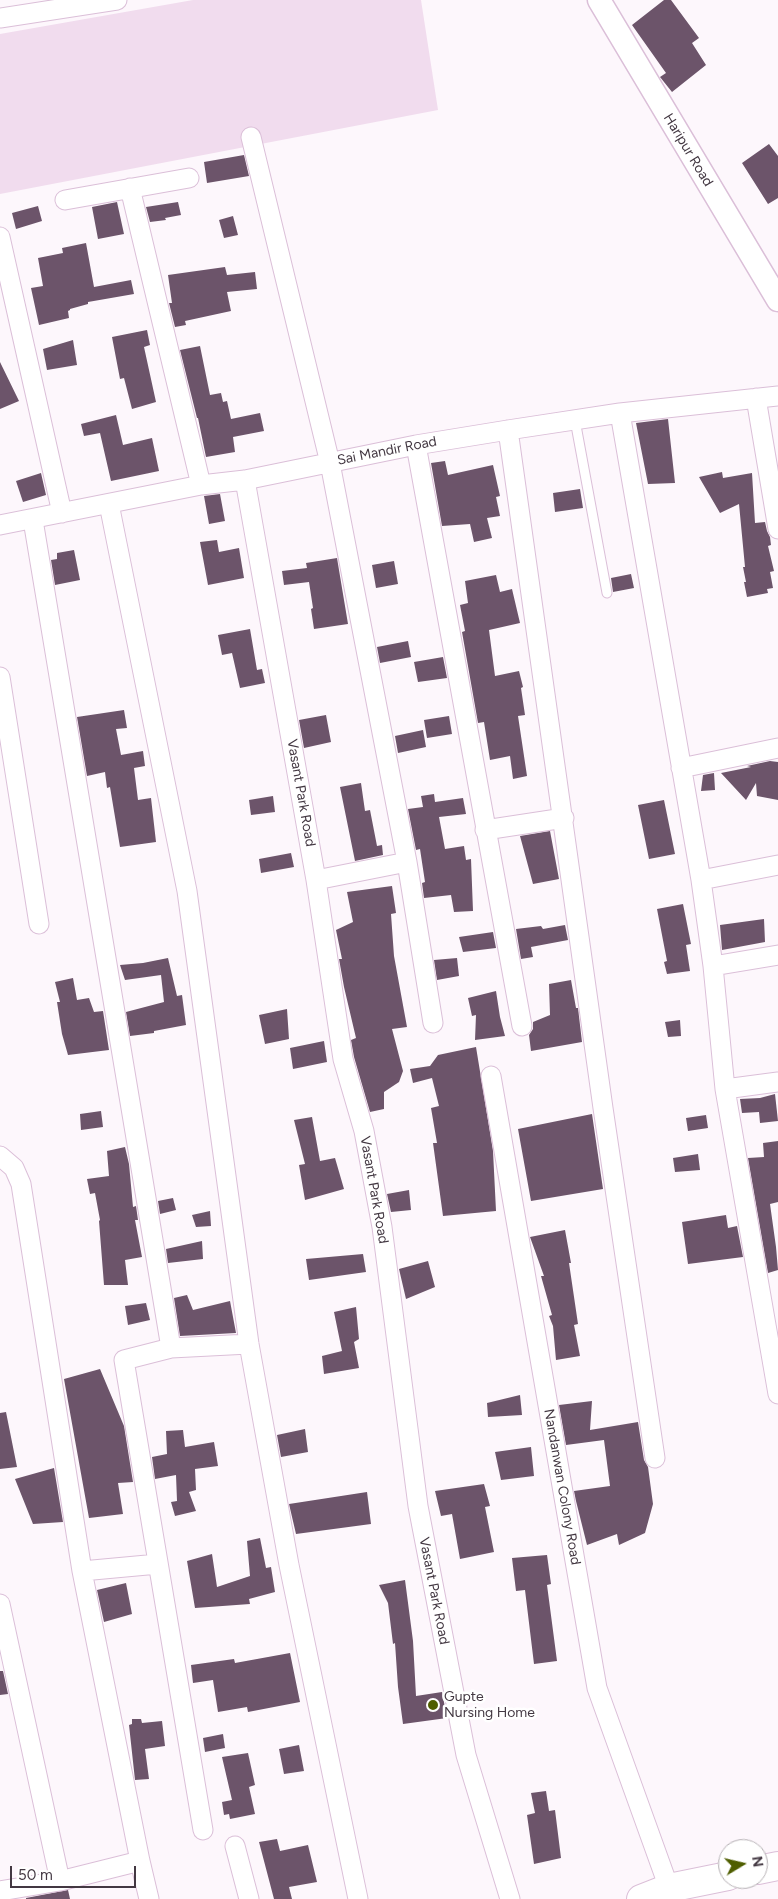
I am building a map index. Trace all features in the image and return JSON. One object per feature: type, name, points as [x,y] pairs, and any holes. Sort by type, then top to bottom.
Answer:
[{"type":"main road","points":[[640,1899],[669,1888],[718,1878]]},
{"type":"street","points":[[0,18],[117,0]]},
{"type":"street","name":"Haripur Road","points":[[599,0],[778,300]]},
{"type":"street","points":[[251,137],[330,463],[407,862],[433,1023]]},
{"type":"street","points":[[65,200],[189,178]]},
{"type":"street","points":[[130,188],[201,485]]},
{"type":"street","points":[[0,238],[62,513]]},
{"type":"street","name":"Sai Mandir Road","points":[[0,525],[201,485],[245,480],[416,445],[620,413],[778,396]]},
{"type":"street","points":[[756,398],[778,529]]},
{"type":"street","points":[[620,413],[701,880],[713,966],[725,1089],[778,1394]]},
{"type":"street","points":[[508,430],[564,818],[603,1108],[655,1458]]},
{"type":"street","points":[[416,445],[522,1026]]},
{"type":"street","name":"Vasant Park Road","points":[[245,480],[316,880],[342,1059],[364,1131],[382,1227],[419,1515],[466,1755],[510,1899]]},
{"type":"street","points":[[109,504],[187,891],[250,1344],[289,1564],[358,1899]]},
{"type":"street","points":[[32,520],[171,1348]]},
{"type":"street","points":[[0,677],[39,924]]},
{"type":"street","points":[[681,768],[778,748]]},
{"type":"street","points":[[485,830],[564,818]]},
{"type":"street","points":[[316,880],[407,862]]},
{"type":"street","points":[[701,880],[778,866]]},
{"type":"street","points":[[713,966],[778,956]]},
{"type":"street","name":"Nandanwan Colony Road","points":[[491,1076],[597,1688],[669,1888]]},
{"type":"street","points":[[725,1089],[778,1082]]},
{"type":"street","points":[[0,1156],[14,1168],[21,1184],[82,1572],[149,1899]]},
{"type":"street","points":[[203,1830],[124,1360],[171,1348],[250,1344]]},
{"type":"street","points":[[82,1572],[158,1564]]},
{"type":"street","points":[[0,1604],[60,1881]]},
{"type":"street","points":[[235,1846],[249,1899]]},
{"type":"street","points":[[0,1891],[60,1881],[140,1861]]},
{"type":"lane","points":[[575,420],[607,593]]},
{"type":"shaded area","points":[[193,0],[421,0],[438,110],[0,194],[0,34]]},
{"type":"building","points":[[664,0],[671,0],[699,38],[692,43],[706,65],[672,92],[660,77],[666,73],[632,25]]},
{"type":"building","points":[[769,144],[778,156],[778,198],[768,204],[742,163]]},
{"type":"building","points":[[244,155],[249,176],[207,183],[204,162]]},
{"type":"building","points":[[117,202],[124,234],[98,239],[92,207]]},
{"type":"building","points":[[178,202],[181,215],[165,218],[166,220],[150,222],[146,207]]},
{"type":"building","points":[[38,206],[42,221],[16,229],[12,213]]},
{"type":"building","points":[[233,216],[238,235],[224,238],[219,220]]},
{"type":"building","points":[[86,243],[94,287],[131,280],[134,294],[88,302],[88,304],[70,309],[68,311],[69,318],[39,325],[31,288],[43,286],[38,258],[63,253],[62,248]]},
{"type":"building","points":[[225,267],[227,275],[255,272],[257,289],[227,292],[231,311],[185,321],[186,325],[175,327],[169,303],[172,303],[168,275]]},
{"type":"building","points":[[147,330],[150,345],[144,347],[156,402],[132,409],[124,378],[120,379],[112,337]]},
{"type":"building","points":[[73,340],[77,365],[47,370],[43,349]]},
{"type":"building","points":[[200,346],[210,395],[221,393],[223,402],[227,401],[231,419],[260,413],[264,431],[233,437],[235,452],[206,457],[180,350]]},
{"type":"building","points":[[0,362],[19,401],[0,409]]},
{"type":"building","points":[[116,415],[123,445],[152,438],[159,471],[111,481],[100,433],[84,436],[81,424]]},
{"type":"building","points":[[668,419],[675,483],[648,484],[636,423]]},
{"type":"building","points":[[445,461],[448,475],[493,465],[500,496],[496,497],[500,516],[487,518],[492,538],[474,542],[470,524],[442,526],[431,463]]},
{"type":"building","points":[[722,472],[723,478],[752,473],[755,523],[765,522],[770,537],[771,545],[768,546],[774,571],[770,572],[773,588],[767,589],[768,593],[747,597],[744,582],[746,582],[743,567],[745,567],[739,504],[720,513],[699,477]]},
{"type":"building","points":[[41,473],[46,495],[23,502],[16,481]]},
{"type":"building","points":[[580,489],[583,508],[555,512],[553,493]]},
{"type":"building","points":[[220,494],[225,521],[209,524],[204,496]]},
{"type":"building","points":[[217,540],[219,552],[239,548],[244,578],[208,585],[200,542]]},
{"type":"building","points":[[74,550],[80,580],[55,585],[51,560],[57,559],[57,553]]},
{"type":"building","points":[[337,558],[348,624],[314,629],[309,582],[284,585],[282,571],[307,568],[306,563]]},
{"type":"building","points":[[394,561],[398,584],[376,588],[372,565]]},
{"type":"building","points":[[631,574],[634,588],[613,592],[611,578]]},
{"type":"building","points":[[496,575],[500,592],[512,589],[520,623],[489,630],[495,676],[519,671],[523,687],[521,688],[525,715],[518,716],[527,776],[513,779],[510,756],[490,760],[484,722],[478,723],[462,632],[465,631],[460,605],[468,603],[465,581]]},
{"type":"building","points":[[250,629],[257,670],[262,669],[265,683],[240,688],[232,653],[222,655],[218,635]]},
{"type":"building","points":[[408,641],[411,657],[380,663],[377,647]]},
{"type":"building","points":[[443,657],[447,678],[418,682],[414,662]]},
{"type":"building","points":[[124,710],[127,728],[116,729],[121,755],[143,751],[145,766],[134,768],[138,800],[151,798],[156,842],[120,847],[110,787],[107,788],[105,772],[87,776],[77,717]]},
{"type":"building","points":[[326,715],[331,742],[304,748],[299,720]]},
{"type":"building","points":[[449,716],[452,734],[427,738],[424,720]]},
{"type":"building","points":[[423,730],[426,747],[398,753],[395,736]]},
{"type":"building","points":[[770,761],[778,762],[778,800],[757,796],[756,783],[746,800],[721,773],[751,767],[747,766]]},
{"type":"building","points":[[714,773],[715,790],[701,791],[703,775]]},
{"type":"building","points":[[361,783],[365,811],[370,810],[377,846],[382,845],[383,855],[355,861],[340,787]]},
{"type":"building","points":[[434,794],[435,802],[463,798],[466,814],[439,817],[445,849],[464,846],[466,860],[471,859],[473,911],[454,912],[451,895],[424,898],[422,883],[425,882],[420,849],[416,850],[408,809],[423,807],[421,796]]},
{"type":"building","points":[[273,796],[275,812],[251,815],[249,800]]},
{"type":"building","points":[[664,800],[675,854],[649,859],[638,805]]},
{"type":"building","points":[[550,831],[559,879],[533,884],[520,836]]},
{"type":"building","points":[[291,853],[294,867],[261,873],[259,859]]},
{"type":"building","points":[[392,886],[396,913],[391,914],[394,956],[407,1027],[392,1029],[403,1071],[399,1082],[384,1092],[384,1109],[370,1112],[354,1057],[351,1040],[356,1038],[344,987],[339,959],[342,959],[336,930],[353,922],[347,892]]},
{"type":"building","points":[[683,904],[691,944],[686,945],[690,971],[667,974],[664,962],[667,961],[657,909]]},
{"type":"building","points":[[764,919],[765,942],[722,950],[720,925]]},
{"type":"building","points":[[565,925],[568,940],[531,947],[533,957],[521,959],[516,929],[541,926],[543,929]]},
{"type":"building","points":[[493,932],[496,948],[463,952],[459,937]]},
{"type":"building","points":[[168,958],[177,996],[182,995],[186,1025],[154,1031],[154,1033],[130,1036],[126,1012],[164,1002],[161,975],[125,980],[120,965]]},
{"type":"building","points":[[457,958],[459,976],[437,980],[434,960]]},
{"type":"building","points":[[73,978],[77,1000],[89,998],[94,1012],[103,1011],[109,1050],[68,1055],[62,1034],[57,1002],[60,1002],[55,982]]},
{"type":"building","points":[[571,980],[576,1008],[578,1008],[582,1042],[531,1051],[529,1035],[533,1029],[533,1022],[550,1015],[549,984]]},
{"type":"building","points":[[496,991],[505,1036],[475,1040],[476,1015],[472,1016],[468,998]]},
{"type":"building","points":[[287,1009],[289,1039],[265,1044],[259,1015]]},
{"type":"building","points":[[680,1020],[681,1036],[668,1037],[665,1022]]},
{"type":"building","points":[[324,1041],[327,1062],[293,1069],[290,1048]]},
{"type":"building","points":[[476,1047],[493,1151],[496,1211],[443,1216],[433,1143],[437,1143],[431,1108],[439,1106],[432,1078],[413,1083],[410,1069],[430,1066],[438,1055]]},
{"type":"building","points":[[775,1094],[778,1121],[760,1123],[759,1112],[742,1113],[740,1099],[760,1098]]},
{"type":"building","points":[[101,1111],[103,1127],[81,1130],[80,1114]]},
{"type":"building","points":[[592,1114],[603,1189],[531,1201],[518,1129]]},
{"type":"building","points":[[706,1115],[708,1128],[688,1131],[686,1118]]},
{"type":"building","points":[[312,1117],[320,1161],[335,1158],[344,1189],[305,1200],[299,1165],[305,1164],[294,1120]]},
{"type":"building","points":[[778,1141],[778,1202],[770,1204],[778,1270],[768,1273],[748,1158],[764,1157],[763,1143]]},
{"type":"building","points":[[125,1147],[129,1164],[133,1207],[136,1206],[138,1220],[135,1220],[142,1257],[125,1260],[128,1285],[104,1285],[100,1220],[95,1193],[90,1194],[87,1179],[109,1176],[107,1151]]},
{"type":"building","points":[[698,1154],[700,1170],[675,1172],[673,1158]]},
{"type":"building","points":[[409,1190],[411,1210],[391,1212],[387,1194]]},
{"type":"building","points":[[173,1198],[176,1210],[160,1214],[158,1201]]},
{"type":"building","points":[[210,1211],[211,1226],[196,1227],[192,1215]]},
{"type":"building","points":[[726,1215],[728,1228],[737,1226],[743,1257],[688,1264],[682,1222]]},
{"type":"building","points":[[565,1230],[578,1324],[574,1325],[580,1356],[556,1360],[553,1326],[549,1316],[552,1315],[541,1276],[544,1276],[530,1237]]},
{"type":"building","points":[[202,1241],[203,1259],[168,1263],[166,1249]]},
{"type":"building","points":[[363,1254],[366,1272],[309,1280],[306,1259]]},
{"type":"building","points":[[428,1261],[435,1287],[406,1299],[399,1269]]},
{"type":"building","points":[[187,1295],[193,1310],[230,1301],[236,1333],[180,1336],[174,1298]]},
{"type":"building","points":[[146,1303],[150,1320],[128,1325],[125,1306]]},
{"type":"building","points":[[356,1307],[359,1339],[354,1342],[359,1368],[324,1374],[322,1356],[342,1351],[334,1312]]},
{"type":"building","points":[[100,1369],[124,1426],[133,1482],[118,1483],[123,1514],[89,1518],[64,1379]]},
{"type":"building","points":[[520,1395],[522,1415],[488,1417],[487,1403]]},
{"type":"building","points":[[592,1401],[590,1430],[638,1422],[644,1460],[648,1467],[653,1504],[645,1533],[619,1545],[617,1534],[587,1545],[574,1491],[610,1486],[604,1440],[566,1445],[559,1405]]},
{"type":"building","points":[[6,1412],[17,1467],[0,1469],[0,1413]]},
{"type":"building","points":[[305,1429],[308,1452],[281,1457],[277,1435]]},
{"type":"building","points":[[183,1430],[185,1447],[214,1442],[218,1466],[195,1469],[196,1490],[189,1492],[196,1511],[175,1516],[171,1502],[177,1501],[176,1475],[155,1479],[152,1457],[167,1454],[166,1431]]},
{"type":"building","points":[[531,1447],[534,1476],[501,1480],[495,1452]]},
{"type":"building","points":[[54,1468],[63,1522],[33,1524],[15,1479]]},
{"type":"building","points":[[484,1484],[490,1506],[485,1507],[494,1552],[460,1559],[452,1514],[441,1516],[435,1491]]},
{"type":"building","points":[[367,1492],[371,1524],[296,1534],[289,1504]]},
{"type":"building","points":[[260,1538],[266,1568],[271,1567],[275,1592],[249,1599],[250,1604],[195,1608],[187,1561],[212,1554],[217,1587],[250,1576],[247,1541]]},
{"type":"building","points":[[547,1555],[551,1584],[547,1585],[557,1661],[534,1664],[525,1590],[516,1591],[512,1558]]},
{"type":"building","points":[[405,1580],[413,1641],[416,1696],[442,1692],[447,1718],[403,1724],[395,1643],[393,1644],[388,1603],[379,1585]]},
{"type":"building","points":[[126,1583],[132,1614],[104,1622],[97,1590]]},
{"type":"building","points":[[290,1653],[300,1702],[248,1712],[247,1707],[218,1712],[213,1680],[193,1683],[191,1665],[234,1659],[235,1663]]},
{"type":"building","points":[[0,1671],[3,1671],[8,1694],[0,1695]]},
{"type":"building","points":[[132,1719],[141,1719],[142,1723],[162,1721],[165,1746],[145,1749],[149,1779],[135,1780],[129,1725],[132,1724]]},
{"type":"building","points":[[223,1734],[225,1748],[205,1752],[203,1738]]},
{"type":"building","points":[[299,1745],[304,1771],[284,1774],[279,1749]]},
{"type":"building","points":[[248,1753],[255,1785],[249,1787],[255,1814],[230,1819],[229,1814],[224,1815],[222,1802],[232,1800],[222,1757]]},
{"type":"building","points":[[546,1791],[549,1811],[555,1810],[561,1858],[534,1864],[527,1815],[535,1813],[531,1793]]},
{"type":"building","points":[[277,1839],[280,1851],[308,1845],[317,1882],[289,1887],[292,1899],[274,1899],[259,1842]]},
{"type":"building","points":[[68,1890],[70,1899],[26,1899],[26,1898]]},
{"type":"place","name":"Gupte Nursing Home","points":[[433,1705]]}]
